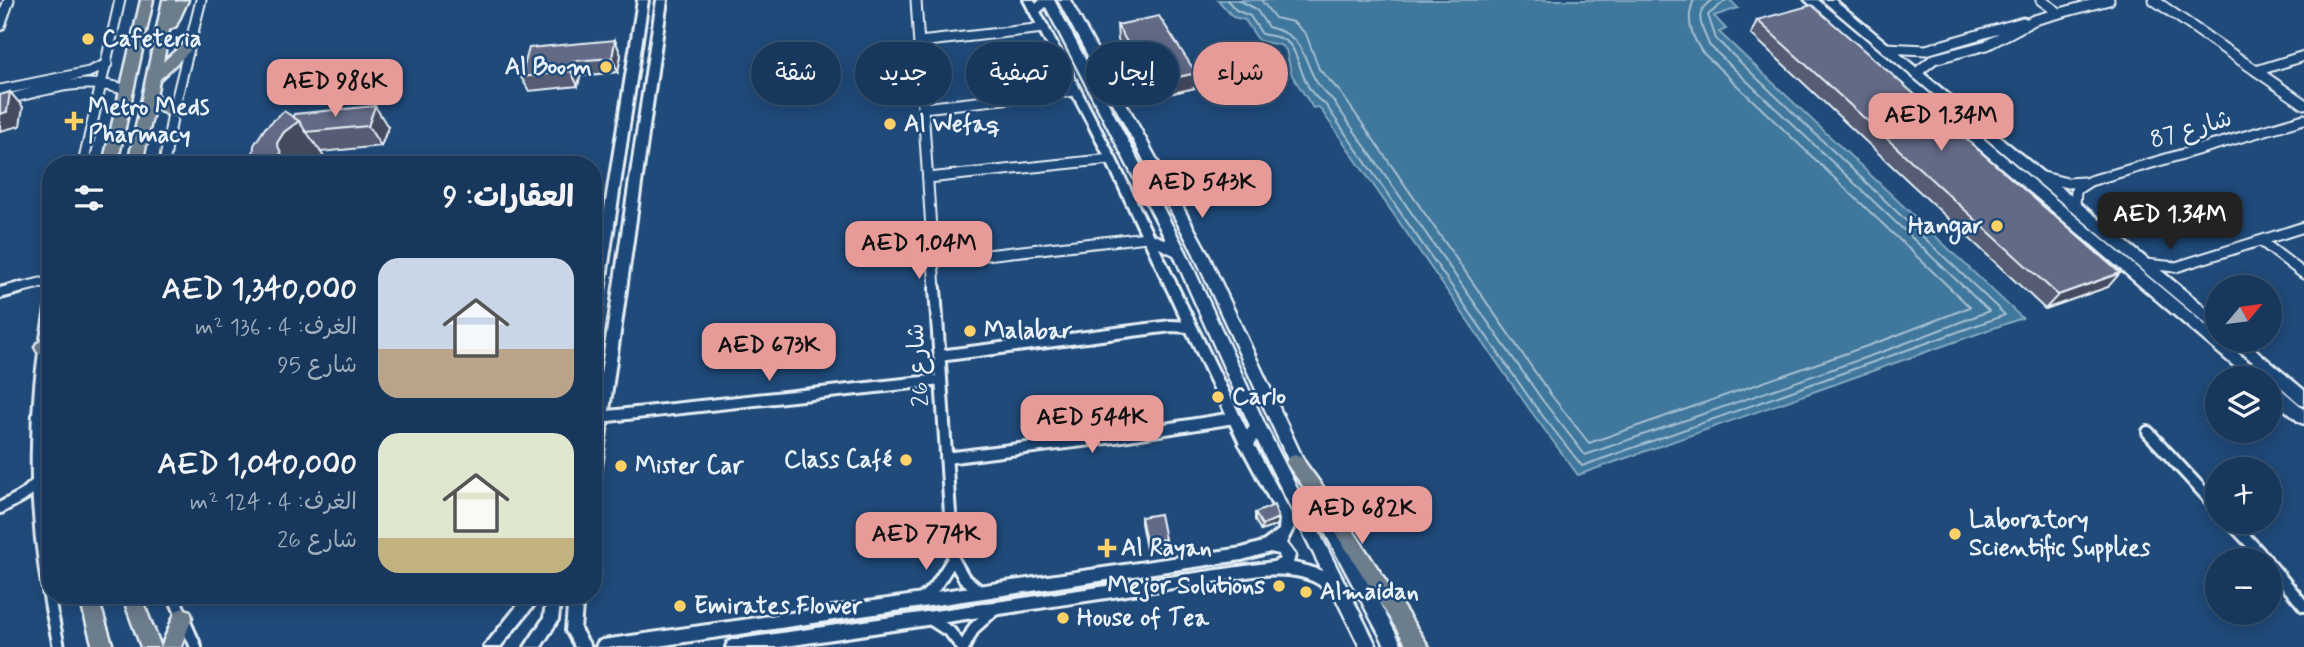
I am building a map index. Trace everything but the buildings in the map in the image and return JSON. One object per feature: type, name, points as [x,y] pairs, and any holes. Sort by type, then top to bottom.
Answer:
[{"type":"main road","points":[[135,0],[137,42]]},
{"type":"main road","points":[[110,156],[147,0]]},
{"type":"main road","points":[[137,156],[169,0]]},
{"type":"main road","points":[[161,40],[182,0]]},
{"type":"main road","points":[[1032,5],[1047,0],[1179,253],[1258,426],[1369,647]]},
{"type":"main road","points":[[1064,0],[1200,252],[1295,462],[1395,647]]},
{"type":"main road","points":[[1811,0],[2244,366]]},
{"type":"main road","points":[[1828,0],[2205,315]]},
{"type":"main road","points":[[154,77],[191,44]]},
{"type":"main road","points":[[149,99],[173,113]]},
{"type":"main road","points":[[1147,237],[1179,253]]},
{"type":"main road","points":[[2130,269],[2145,264]]},
{"type":"main road","points":[[2249,352],[2304,398]]},
{"type":"main road","points":[[2282,399],[2304,418]]},
{"type":"main road","points":[[1247,444],[1258,426]]},
{"type":"main road","points":[[1295,462],[1419,647]]},
{"type":"main road","points":[[91,604],[103,647]]},
{"type":"main road","points":[[134,604],[151,647]]},
{"type":"main road","points":[[171,647],[183,617]]},
{"type":"street","points":[[0,26],[9,0]]},
{"type":"street","points":[[85,156],[120,0]]},
{"type":"street","points":[[165,156],[173,113],[201,0]]},
{"type":"street","points":[[602,266],[643,0]]},
{"type":"street","points":[[602,397],[662,0]]},
{"type":"street","name":"شارع 26","points":[[916,0],[919,42]]},
{"type":"street","points":[[2041,0],[2059,13]]},
{"type":"street","points":[[1885,48],[1926,50],[2109,0]]},
{"type":"street","points":[[2154,0],[2304,104]]},
{"type":"street","points":[[603,647],[1242,554],[1268,546],[1284,536],[1287,519],[1234,418],[1111,159],[1032,5]]},
{"type":"street","points":[[1918,75],[1921,69],[1934,59],[1995,43],[2034,20]]},
{"type":"street","points":[[919,42],[1044,28]]},
{"type":"street","points":[[2256,71],[2304,56]]},
{"type":"street","points":[[1,89],[89,72],[107,64]]},
{"type":"street","points":[[34,93],[44,86],[38,82]]},
{"type":"street","points":[[0,101],[103,82],[126,90]]},
{"type":"street","points":[[923,108],[1075,91]]},
{"type":"street","name":"شارع 26","points":[[923,105],[953,559]]},
{"type":"street","name":"شارع 87","points":[[2043,177],[2067,183],[2090,181],[2304,120]]},
{"type":"street","points":[[928,178],[1111,159]]},
{"type":"street","points":[[2075,205],[2076,190],[2090,181]]},
{"type":"street","points":[[2145,264],[2166,268],[2191,263],[2304,227]]},
{"type":"street","points":[[933,261],[1147,237]]},
{"type":"street","points":[[2261,241],[2304,274]]},
{"type":"street","points":[[2172,287],[2176,274],[2191,263]]},
{"type":"street","points":[[0,293],[42,283]]},
{"type":"street","points":[[939,356],[1171,326],[1191,327]]},
{"type":"street","points":[[602,417],[941,380]]},
{"type":"street","points":[[42,381],[37,412],[36,486],[42,566]]},
{"type":"street","points":[[946,458],[1115,437],[1234,418]]},
{"type":"street","points":[[2148,432],[2205,494]]},
{"type":"street","points":[[0,508],[12,503],[42,480]]},
{"type":"street","points":[[12,503],[36,507]]},
{"type":"street","points":[[2242,534],[2255,548]]},
{"type":"street","points":[[1268,546],[1283,548],[1288,555],[1286,563],[1274,568]]},
{"type":"street","points":[[918,603],[935,587],[953,559],[964,578],[982,593]]},
{"type":"street","points":[[733,647],[1003,605],[1274,568],[1311,572],[1329,581],[1341,593]]},
{"type":"street","points":[[2282,579],[2304,606]]},
{"type":"street","points":[[50,604],[59,647]]},
{"type":"street","points":[[177,604],[196,647]]},
{"type":"street","points":[[491,647],[527,604]]},
{"type":"street","points":[[553,604],[551,620],[554,628],[558,629],[572,621]]},
{"type":"street","points":[[575,604],[572,621],[576,638],[584,647]]},
{"type":"street","points":[[926,617],[950,632],[963,647],[982,619],[1003,605]]},
{"type":"street","points":[[532,647],[551,620]]},
{"type":"water","points":[[1218,0],[1730,0],[1738,8],[1714,16],[1726,29],[1719,32],[2022,318],[1578,475],[1319,107],[1313,108],[1292,75],[1288,42],[1259,41],[1245,20],[1233,17]]},
{"type":"place","name":"Cafeteria","points":[[88,39]]},
{"type":"place","name":"Al Boom","points":[[606,67]]},
{"type":"place","name":"Metro Meds Pharmacy","points":[[74,121]]},
{"type":"place","name":"Al Wefaq","points":[[890,124]]},
{"type":"place","name":"Hangar","points":[[1997,226]]},
{"type":"place","name":"Malabar","points":[[970,331]]},
{"type":"place","name":"Carlo","points":[[1218,397]]},
{"type":"place","name":"Class Café","points":[[906,460]]},
{"type":"place","name":"Mister Car","points":[[621,466]]},
{"type":"place","name":"Laboratory Scientific Supplies","points":[[1955,534]]},
{"type":"place","name":"Al Rayan","points":[[1107,548]]},
{"type":"place","name":"Mejor Solutions","points":[[1279,586]]},
{"type":"place","name":"Almaidan","points":[[1306,592]]},
{"type":"place","name":"Emirates Flower","points":[[680,606]]},
{"type":"place","name":"House of Tea","points":[[1063,618]]}]
